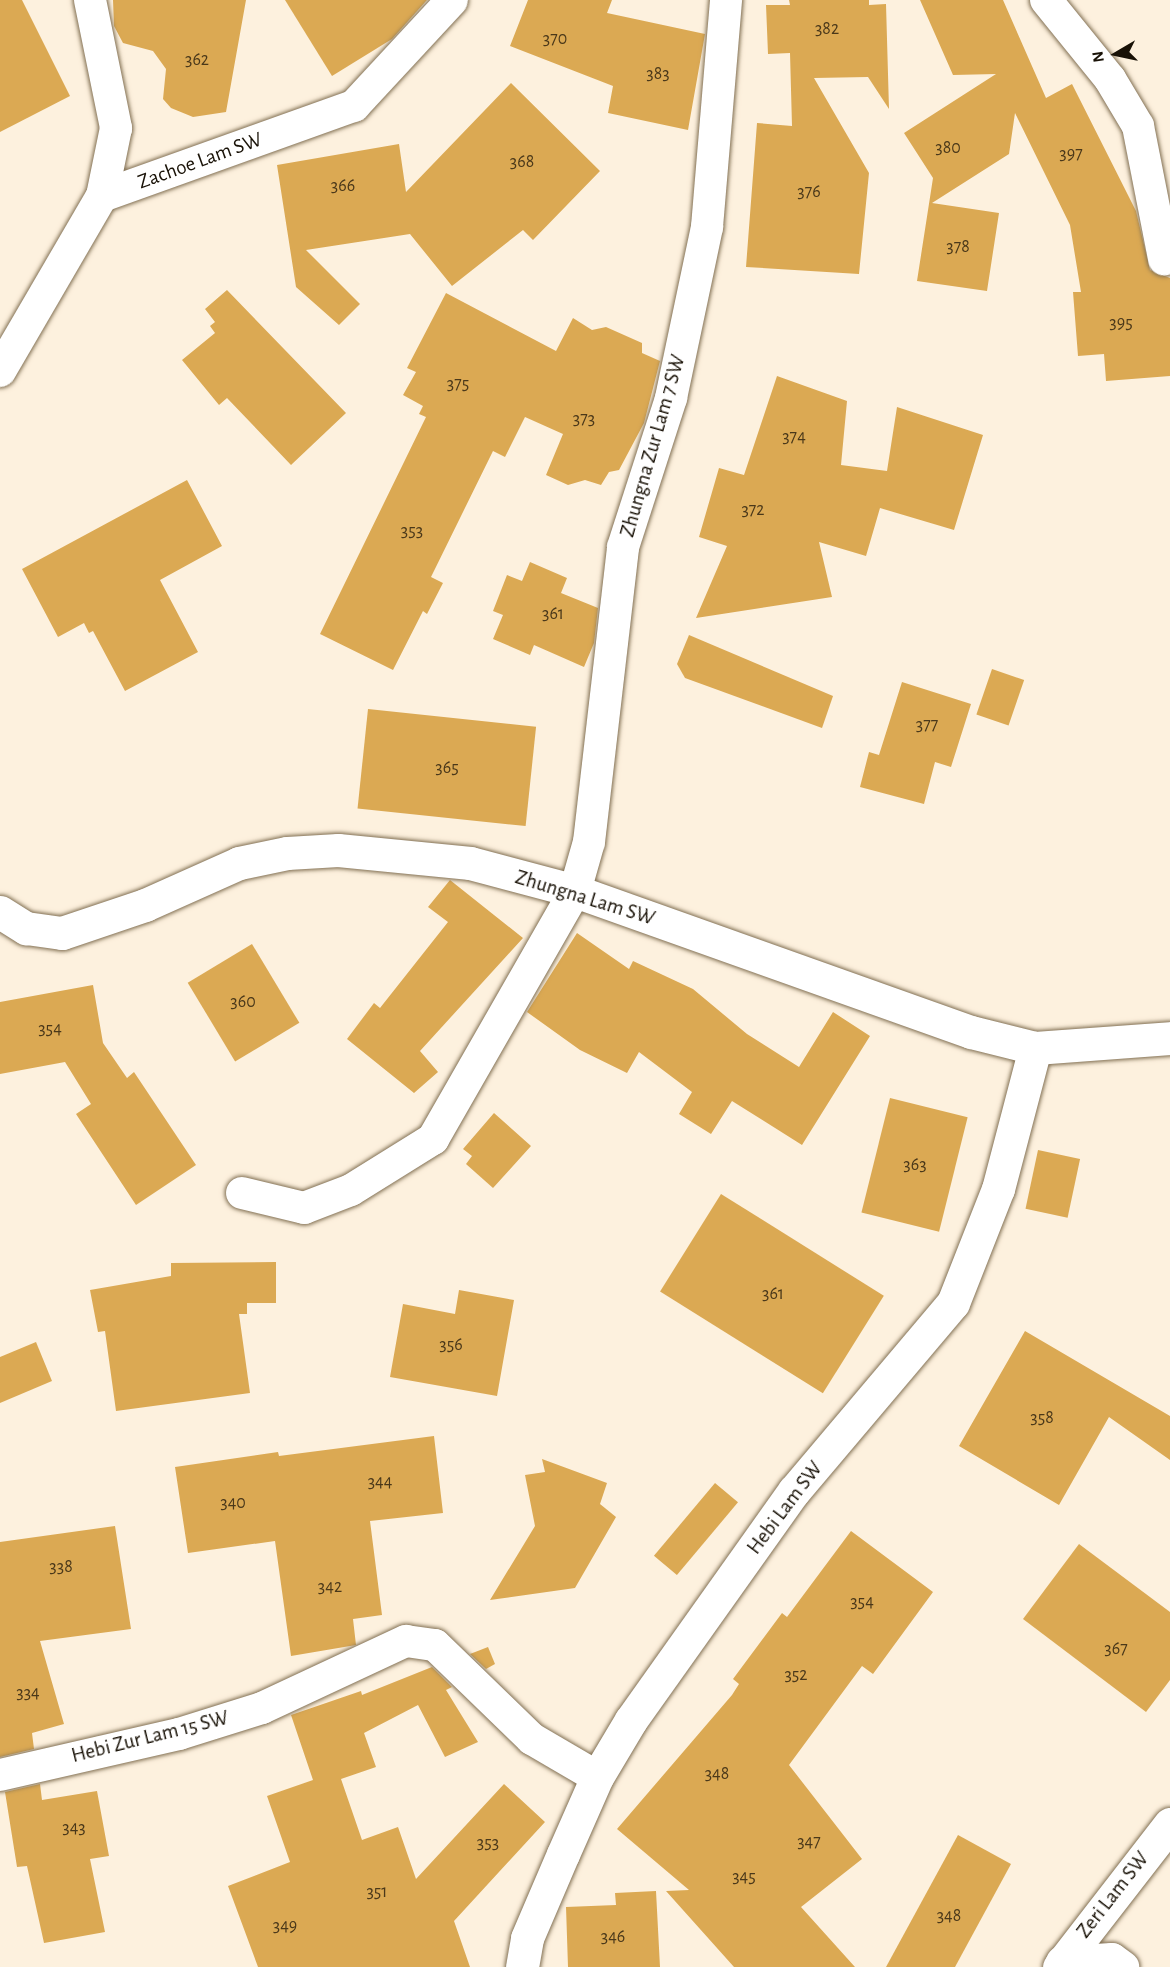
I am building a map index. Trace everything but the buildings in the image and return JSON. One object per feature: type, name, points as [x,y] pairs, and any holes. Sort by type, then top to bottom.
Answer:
[{"type":"street","points":[[0,371],[102,196],[116,128],[90,0]]},
{"type":"street","name":"Zachoe Lam SW","points":[[102,196],[354,106],[452,0]]},
{"type":"street","name":"Zhungna Zur Lam 7 SW","points":[[242,1193],[304,1208],[351,1190],[433,1139],[575,891],[589,842],[623,547],[671,398],[707,227],[726,0]]},
{"type":"street","points":[[1046,0],[1110,80],[1138,126],[1164,258]]},
{"type":"street","name":"Zhungna Lam SW","points":[[0,912],[26,928],[62,933],[145,905],[239,863],[287,853],[338,850],[470,863],[575,891],[971,1032],[1035,1048],[1170,1038]]},
{"type":"street","name":"Hebi Lam SW","points":[[522,1967],[526,1938],[597,1777],[631,1719],[794,1491],[953,1303],[998,1189],[1035,1048]]},
{"type":"street","name":"Hebi Zur Lam 15 SW","points":[[0,1775],[179,1734],[262,1708],[406,1641],[435,1645],[532,1739],[597,1777]]},
{"type":"street","name":"Zeri Lam SW","points":[[1060,1964],[1170,1824]]},
{"type":"street","points":[[1060,1964],[1112,1959],[1123,1967]]}]
